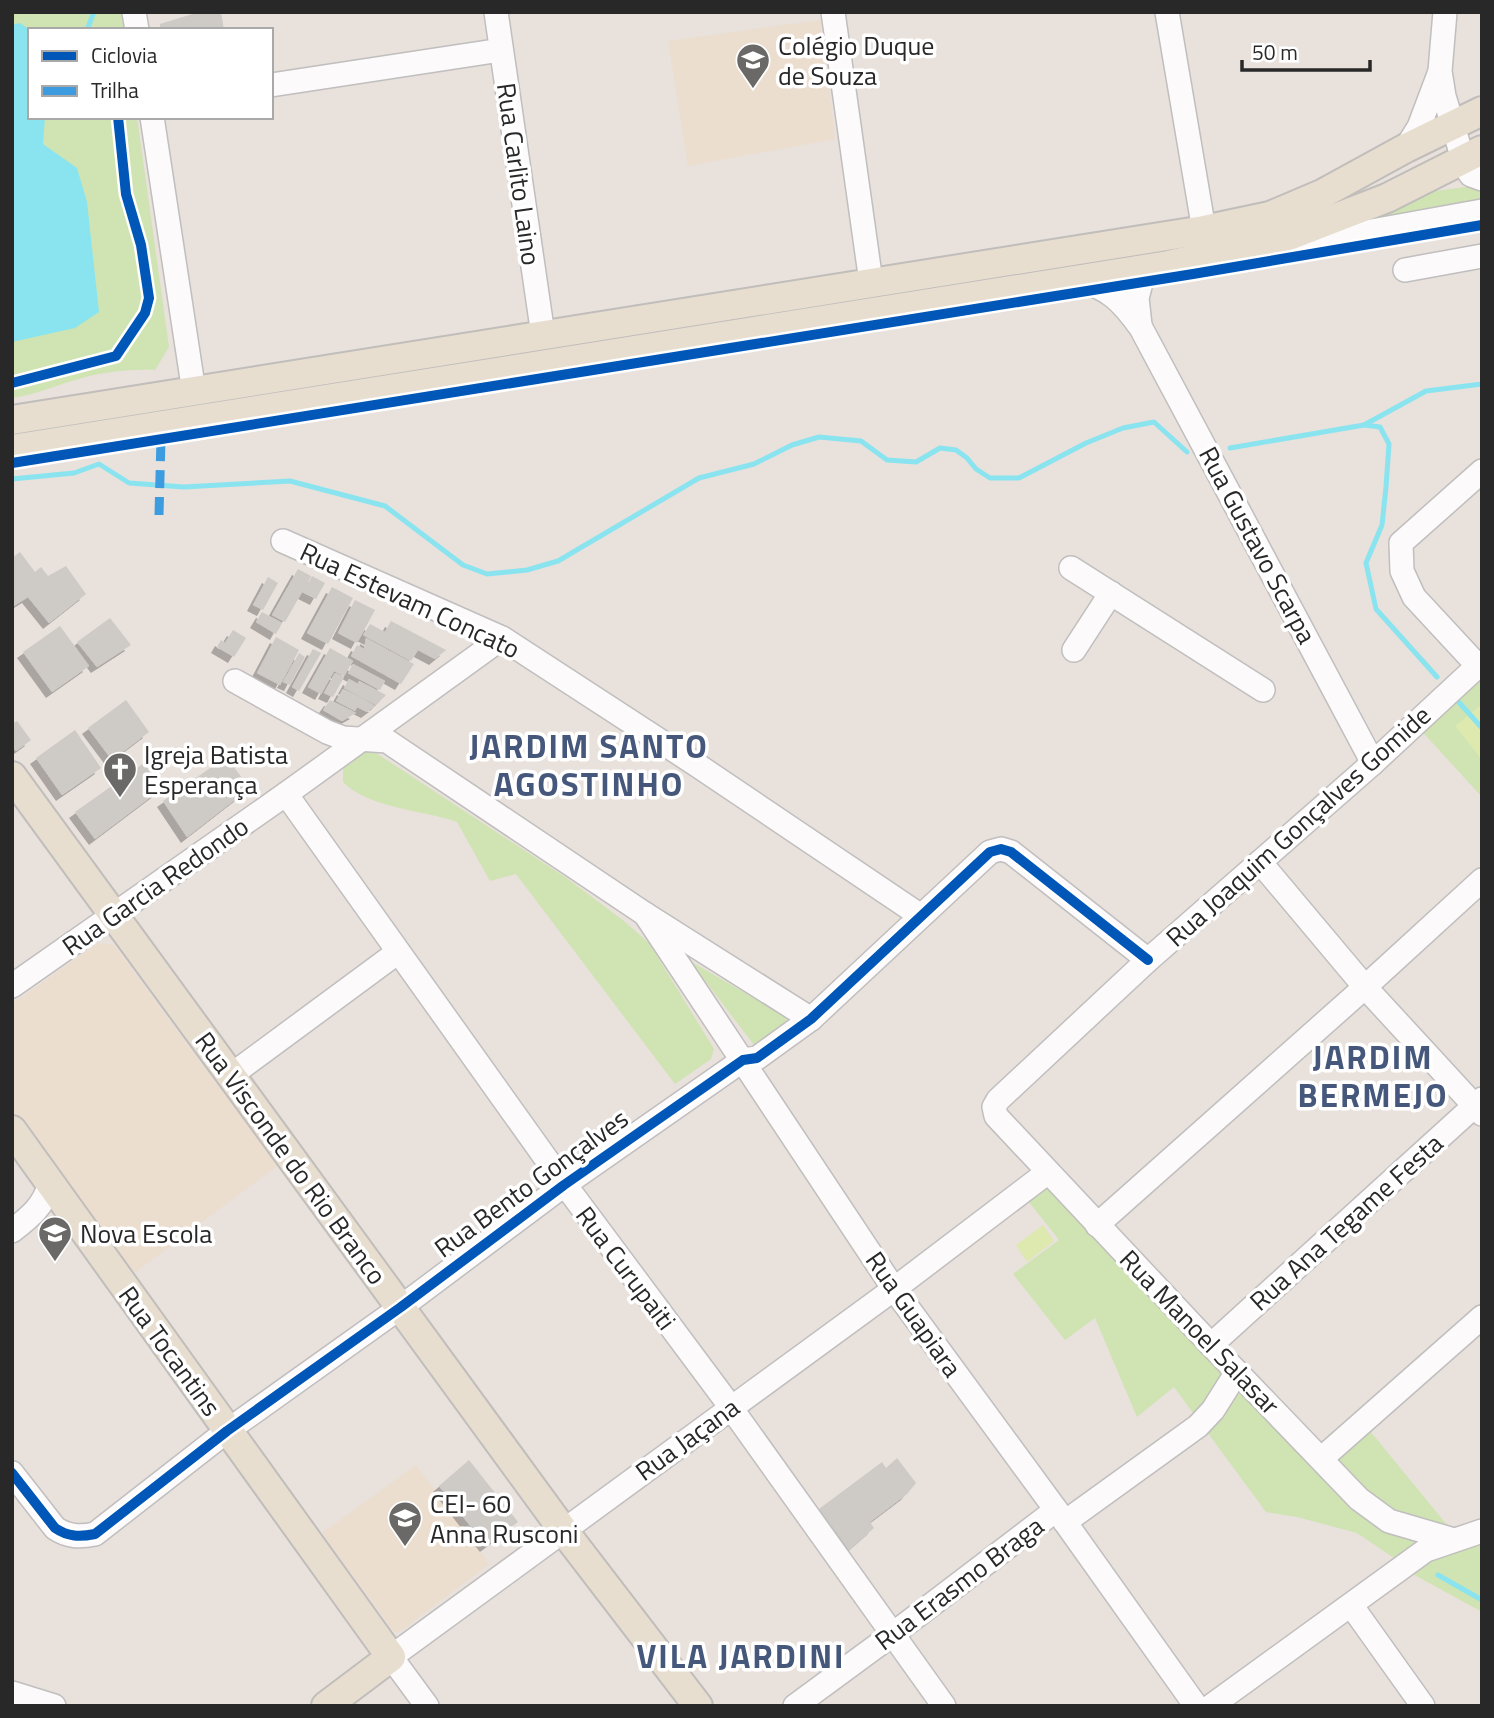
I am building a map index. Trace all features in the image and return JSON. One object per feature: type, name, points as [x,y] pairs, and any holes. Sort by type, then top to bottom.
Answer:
[{"type":"main road","points":[[12,420],[1203,230],[1280,211],[1322,194],[1406,148],[1482,111]]},
{"type":"main road","points":[[12,449],[1157,267],[1280,239],[1475,163]]},
{"type":"main road","name":"Rua Visconde do Rio Branco","points":[[15,787],[113,915],[562,1530],[698,1706]]},
{"type":"main road","name":"Rua Tocantins","points":[[12,1130],[391,1657]]},
{"type":"main road","name":"Rua Jaçana","points":[[327,1706],[391,1657]]},
{"type":"street","name":"Rua Carlito Laino","points":[[496,12],[543,335]]},
{"type":"street","points":[[832,12],[871,282]]},
{"type":"street","points":[[1167,12],[1203,230]]},
{"type":"street","points":[[1444,12],[1440,71],[1452,125],[1475,163]]},
{"type":"street","points":[[273,85],[501,50]]},
{"type":"street","points":[[1406,148],[1419,127],[1440,71]]},
{"type":"street","points":[[152,119],[194,392]]},
{"type":"street","points":[[1157,267],[1482,211]]},
{"type":"street","points":[[1405,270],[1482,257]]},
{"type":"street","name":"Rua Gustavo Scarpa","points":[[1140,328],[1137,298],[1157,267]]},
{"type":"street","name":"Rua Gustavo Scarpa","points":[[1075,279],[1103,289],[1119,300],[1140,328],[1373,763]]},
{"type":"street","points":[[1480,664],[1414,597],[1402,571],[1401,543],[1482,471]]},
{"type":"street","name":"Rua Estevam Concato","points":[[283,541],[502,638],[921,916]]},
{"type":"street","points":[[1070,568],[1263,690]]},
{"type":"street","points":[[1074,650],[1111,593]]},
{"type":"street","name":"Rua Garcia Redondo","points":[[12,986],[286,794],[502,638]]},
{"type":"street","name":"Rua Joaquim Gonçalves Gomide","points":[[994,1107],[998,1100],[1148,960],[1373,763],[1480,664]]},
{"type":"street","points":[[235,681],[327,732],[343,738],[387,741],[645,914],[811,1019]]},
{"type":"street","name":"Rua Curupaiti","points":[[286,794],[564,1185],[730,1407],[944,1706]]},
{"type":"street","name":"Rua Bento Gonçalves","points":[[12,1473],[55,1528],[74,1536],[95,1534],[227,1431],[401,1307],[564,1185],[743,1060],[757,1058],[811,1019],[990,852],[1001,849],[1011,852],[1148,960]]},
{"type":"street","points":[[1260,862],[1365,987],[1479,1107]]},
{"type":"street","points":[[1097,1225],[1482,880]]},
{"type":"street","name":"Rua Guapiara","points":[[645,914],[894,1289],[1196,1706]]},
{"type":"street","points":[[230,1076],[398,952]]},
{"type":"street","name":"Rua Manoel Salasar","points":[[994,1107],[996,1116],[1097,1225],[1359,1499],[1389,1521],[1426,1541]]},
{"type":"street","name":"Rua Ana Tegame Festa","points":[[1211,1345],[1479,1107]]},
{"type":"street","name":"Rua Jaçana","points":[[391,1657],[894,1289],[1048,1172]]},
{"type":"street","points":[[12,1231],[40,1207],[50,1183]]},
{"type":"street","points":[[1321,1459],[1482,1317]]},
{"type":"street","name":"Rua Erasmo Braga","points":[[795,1706],[1060,1516],[1198,1426],[1213,1410],[1237,1372]]},
{"type":"street","points":[[1211,1706],[1351,1605],[1426,1541],[1454,1540],[1482,1531]]},
{"type":"street","points":[[1351,1605],[1423,1706]]},
{"type":"street","name":"Rua Tocantins","points":[[391,1657],[427,1706]]},
{"type":"street","points":[[12,1693],[54,1706]]},
{"type":"shaded area","name":"Colégio Duque de Souza","points":[[821,20],[835,139],[688,166],[668,41]]},
{"type":"shaded area","points":[[98,943],[114,945],[277,1166],[136,1272],[124,1268],[12,1111],[12,1004]]},
{"type":"shaded area","name":"CEI- 60 Anna Rusconi","points":[[416,1465],[489,1564],[399,1632],[394,1632],[322,1533]]},
{"type":"green space","points":[[12,12],[122,12],[124,28],[28,28],[28,119],[137,119],[169,347],[155,370],[103,373],[12,398]]},
{"type":"green space","points":[[1482,187],[1482,203],[1353,225],[1414,194]]},
{"type":"green space","points":[[1482,674],[1482,797],[1418,727]]},
{"type":"green space","points":[[1482,704],[1482,760],[1455,726]]},
{"type":"green space","points":[[373,751],[565,877],[649,943],[714,1049],[711,1059],[675,1084],[516,874],[490,881],[457,822],[381,803],[354,791],[343,782],[343,769],[361,753]]},
{"type":"green space","points":[[690,961],[783,1015],[787,1018],[785,1024],[754,1045]]},
{"type":"green space","points":[[1043,1188],[1054,1190],[1312,1457],[1421,1543],[1397,1560],[1357,1533],[1266,1512],[1174,1387],[1137,1417],[1095,1318],[1065,1340],[1013,1274],[1059,1240],[1025,1197]]},
{"type":"green space","points":[[1043,1225],[1054,1241],[1027,1262],[1016,1245]]},
{"type":"green space","points":[[1370,1431],[1456,1536],[1386,1513],[1334,1463]]},
{"type":"green space","points":[[1482,1539],[1482,1612],[1411,1573],[1419,1562]]},
{"type":"water","points":[[20,23],[28,29],[28,119],[45,119],[43,144],[77,168],[87,202],[99,312],[75,328],[12,342],[12,25]]},
{"type":"building","points":[[199,12],[221,12],[224,28],[160,28],[160,24]]},
{"type":"building","points":[[20,552],[35,572],[41,567],[48,576],[66,566],[86,594],[49,623],[28,597],[12,607],[12,558]]},
{"type":"building","points":[[298,569],[311,576],[305,589],[312,576],[325,583],[316,599],[302,592],[285,622],[272,615]]},
{"type":"building","points":[[268,577],[278,583],[263,610],[253,605]]},
{"type":"building","points":[[332,587],[353,598],[328,644],[307,633]]},
{"type":"building","points":[[355,600],[375,610],[357,643],[338,633]]},
{"type":"building","points":[[262,612],[282,623],[276,634],[256,622]]},
{"type":"building","points":[[110,618],[131,645],[97,667],[77,642]]},
{"type":"building","points":[[391,621],[446,650],[435,659],[418,650],[411,661],[363,635],[370,624],[385,632]]},
{"type":"building","points":[[60,626],[89,666],[52,692],[23,652]]},
{"type":"building","points":[[233,630],[246,638],[234,657],[217,647],[221,640],[225,643]]},
{"type":"building","points":[[276,637],[299,650],[280,685],[257,673]]},
{"type":"building","points":[[366,638],[414,664],[401,684],[351,656],[357,645],[364,649]]},
{"type":"building","points":[[330,648],[353,661],[344,676],[334,671],[321,694],[308,687]]},
{"type":"building","points":[[313,649],[321,653],[299,691],[292,687]]},
{"type":"building","points":[[299,653],[305,657],[290,685],[283,682]]},
{"type":"building","points":[[353,664],[385,681],[380,690],[348,673]]},
{"type":"building","points":[[335,673],[344,677],[333,697],[324,693]]},
{"type":"building","points":[[349,679],[358,684],[359,681],[386,695],[376,705],[344,688]]},
{"type":"building","points":[[343,689],[375,706],[367,712],[357,707],[355,711],[336,701]]},
{"type":"building","points":[[126,700],[149,732],[112,760],[88,728]]},
{"type":"building","points":[[330,700],[356,713],[342,721],[323,710]]},
{"type":"building","points":[[17,721],[31,740],[16,751],[12,747],[12,724]]},
{"type":"building","points":[[75,730],[101,768],[62,795],[36,758]]},
{"type":"building","points":[[226,757],[250,788],[187,837],[163,801]]},
{"type":"building","name":"Igreja Batista Esperança","points":[[144,763],[164,787],[95,839],[75,812]]},
{"type":"building","points":[[897,1458],[916,1483],[907,1494],[870,1522],[874,1528],[849,1550],[819,1509],[882,1462],[886,1468]]},
{"type":"building","points":[[469,1460],[518,1522],[486,1546],[439,1486]]},
{"type":"waterway","points":[[88,28],[94,12]]},
{"type":"waterway","points":[[1230,448],[1364,425],[1426,391],[1482,384]]},
{"type":"waterway","points":[[12,479],[74,473],[99,464],[129,483],[184,487],[290,481],[385,506],[463,565],[487,574],[527,570],[558,561],[699,478],[754,464],[792,445],[819,437],[861,441],[887,460],[916,462],[940,448],[956,450],[990,478],[1019,478],[1086,443],[1123,428],[1154,422],[1187,452]]},
{"type":"waterway","points":[[1364,425],[1380,427],[1389,444],[1382,525],[1366,563],[1376,609],[1437,677]]},
{"type":"waterway","points":[[1456,699],[1482,728]]},
{"type":"waterway","points":[[1438,1575],[1482,1600]]},
{"type":"marked path","points":[[159,515],[161,438]]},
{"type":"cycle path","points":[[12,383],[116,356],[145,313],[149,298],[141,245],[126,194],[118,119]]},
{"type":"cycle path","points":[[12,463],[1193,274],[1482,225]]},
{"type":"cycle path","points":[[12,1473],[55,1528],[74,1536],[95,1534],[227,1431],[401,1307],[564,1185],[743,1060],[757,1058],[811,1019],[990,852],[1001,849],[1011,852],[1148,960]]},
{"type":"place","name":"Colégio Duque de Souza","points":[[753,90]]},
{"type":"place","name":"Igreja Batista Esperança","points":[[120,799]]},
{"type":"place","name":"Nova Escola","points":[[55,1263]]},
{"type":"place","name":"CEI- 60 Anna Rusconi","points":[[405,1548]]},
{"type":"district","name":"JARDIM SANTO AGOSTINHO","points":[[589,765]]},
{"type":"district","name":"JARDIM BERMEJO","points":[[1373,1076]]},
{"type":"district","name":"VILA JARDINI","points":[[741,1656]]}]
